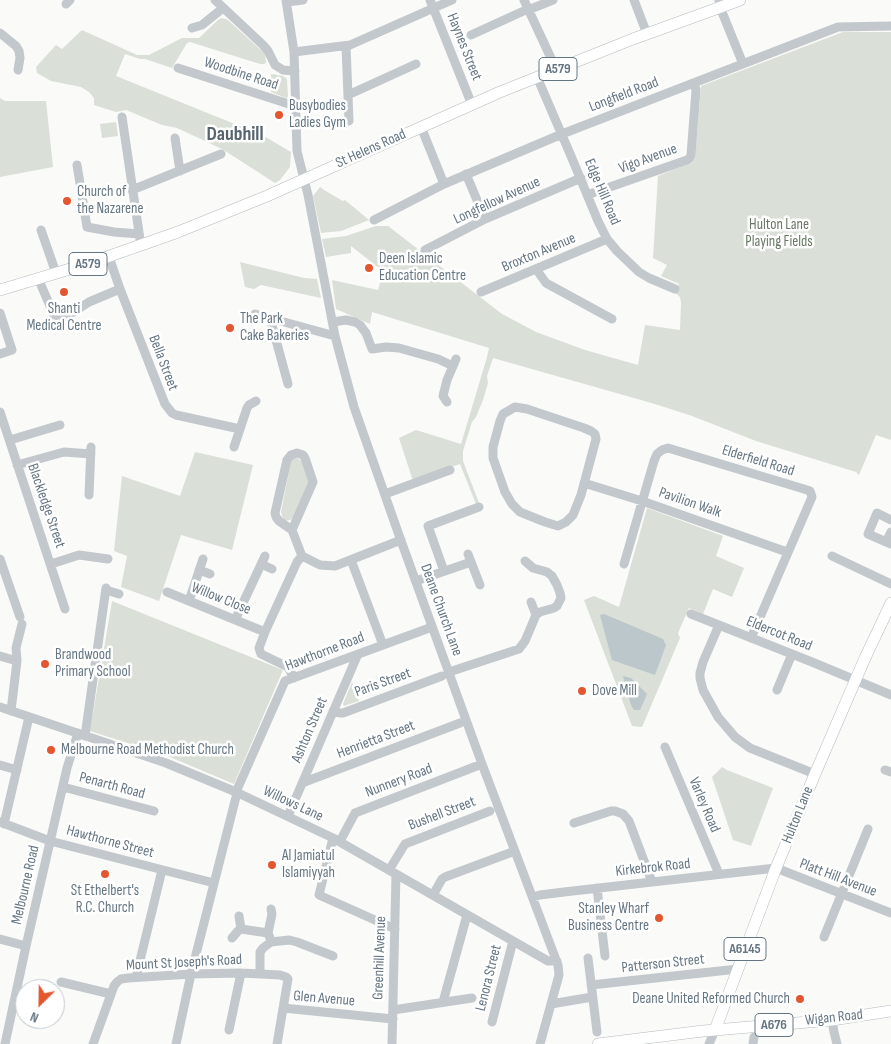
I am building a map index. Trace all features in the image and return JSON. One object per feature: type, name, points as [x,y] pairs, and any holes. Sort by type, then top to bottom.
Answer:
[{"type":"main road","name":"St Helens Road","points":[[0,290],[109,257],[140,240],[204,222],[272,194],[536,77],[647,34],[720,3],[740,0]]},
{"type":"main road","name":"Hulton Lane","points":[[716,1030],[776,868],[865,658],[891,603]]},
{"type":"main road","name":"Wigan Road","points":[[598,1044],[716,1030],[832,1020],[891,1011]]},
{"type":"street","points":[[215,0],[266,48],[275,66],[283,70],[294,71]]},
{"type":"street","points":[[287,1],[303,0]]},
{"type":"street","points":[[294,52],[346,46],[432,4],[452,0]]},
{"type":"street","points":[[524,0],[556,69]]},
{"type":"street","points":[[471,35],[528,9],[553,0]]},
{"type":"street","points":[[634,0],[647,34]]},
{"type":"street","name":"Deane Church Lane","points":[[287,1],[294,52],[297,151],[335,336],[354,407],[432,627],[445,674],[482,764],[557,961],[559,972],[540,1044]]},
{"type":"street","points":[[720,3],[743,64]]},
{"type":"street","name":"Haynes Street","points":[[432,4],[472,105]]},
{"type":"street","points":[[192,28],[202,25],[224,8]]},
{"type":"street","name":"Longfield Road","points":[[374,220],[444,184],[562,134],[838,27],[891,26]]},
{"type":"street","points":[[0,33],[16,46],[19,51],[18,71]]},
{"type":"street","points":[[346,46],[349,121]]},
{"type":"street","points":[[348,95],[416,64]]},
{"type":"street","name":"Woodbine Road","points":[[178,68],[295,106]]},
{"type":"street","name":"Edge Hill Road","points":[[536,77],[607,239],[639,272],[675,289]]},
{"type":"street","name":"Vigo Avenue","points":[[588,195],[690,158],[696,90],[694,83]]},
{"type":"street","points":[[78,165],[87,227],[114,232],[140,240],[122,117]]},
{"type":"street","points":[[421,127],[444,184]]},
{"type":"street","points":[[175,138],[180,171]]},
{"type":"street","points":[[132,190],[221,154]]},
{"type":"street","points":[[466,174],[485,219]]},
{"type":"street","name":"Longfellow Avenue","points":[[425,250],[485,219],[581,178]]},
{"type":"street","points":[[41,230],[56,273]]},
{"type":"street","name":"Broxton Avenue","points":[[481,292],[607,239]]},
{"type":"street","name":"Bella Street","points":[[109,257],[165,404],[176,415],[240,429]]},
{"type":"street","points":[[536,269],[546,283],[612,319]]},
{"type":"street","points":[[38,278],[51,311],[58,317],[69,315],[89,302],[120,290]]},
{"type":"street","points":[[0,313],[12,350],[0,354]]},
{"type":"street","points":[[255,314],[335,336]]},
{"type":"street","points":[[270,318],[288,384]]},
{"type":"street","points":[[333,322],[346,320],[360,325],[366,333],[372,349],[399,348],[407,354],[454,363],[442,398]]},
{"type":"street","points":[[234,447],[248,406],[256,401]]},
{"type":"street","points":[[515,407],[527,409],[584,428],[595,434],[596,439],[584,483],[577,507],[566,522],[558,526],[520,512],[512,504],[505,492],[493,458],[493,447],[503,414],[515,407]]},
{"type":"street","name":"Blackledge Street","points":[[0,412],[65,609]]},
{"type":"street","points":[[10,440],[60,425]]},
{"type":"street","name":"Elderfield Road","points":[[624,564],[657,454],[662,450],[668,448],[810,491],[812,497],[751,638]]},
{"type":"street","points":[[18,465],[64,452],[91,450],[89,496]]},
{"type":"street","points":[[292,530],[313,482],[305,458],[297,453],[291,455],[287,460],[276,517],[292,530],[302,556],[312,562],[327,566],[340,565],[401,540]]},
{"type":"street","points":[[385,494],[450,470]]},
{"type":"street","name":"Pavilion Walk","points":[[584,483],[642,501],[787,552]]},
{"type":"street","points":[[444,571],[428,526],[474,511]]},
{"type":"street","points":[[891,520],[877,513],[868,534],[889,543],[891,532]]},
{"type":"street","points":[[51,564],[78,555],[108,559]]},
{"type":"street","points":[[294,678],[288,667],[264,656],[260,653],[259,648],[297,562],[302,556]]},
{"type":"street","points":[[832,556],[891,584]]},
{"type":"street","points":[[416,581],[444,571],[469,558],[480,585]]},
{"type":"street","points":[[0,559],[21,621],[16,648],[17,661],[11,711]]},
{"type":"street","points":[[189,601],[203,559]]},
{"type":"street","points":[[235,620],[263,560],[272,569]]},
{"type":"street","points":[[351,560],[382,645]]},
{"type":"street","points":[[524,561],[533,568],[548,570],[557,584],[561,598],[554,608],[536,615],[531,602]]},
{"type":"street","points":[[199,570],[210,574]]},
{"type":"street","name":"Melbourne Road","points":[[5,1044],[70,756],[81,734],[106,589],[119,594]]},
{"type":"street","name":"Willow Close","points":[[167,592],[265,632]]},
{"type":"street","name":"Eldercot Road","points":[[691,614],[891,695]]},
{"type":"street","name":"Paris Street","points":[[333,711],[343,713],[478,662],[519,649],[525,641],[536,615]]},
{"type":"street","points":[[719,625],[703,662],[700,678],[703,690],[718,717],[735,737],[750,748],[815,774]]},
{"type":"street","name":"Hawthorne Road","points":[[176,1044],[191,974],[237,793],[285,681],[432,627]]},
{"type":"street","name":"Ashton Street","points":[[288,816],[358,654]]},
{"type":"street","points":[[777,690],[792,654]]},
{"type":"street","points":[[0,656],[17,661]]},
{"type":"street","name":"Willows Lane","points":[[0,708],[166,763],[288,816],[337,839],[548,961],[557,961]]},
{"type":"street","points":[[2,823],[29,717]]},
{"type":"street","name":"Henrietta Street","points":[[302,783],[460,723]]},
{"type":"street","name":"Varley Road","points":[[664,747],[719,874]]},
{"type":"street","name":"Nunnery Road","points":[[395,928],[319,895],[337,839],[355,813],[482,764]]},
{"type":"street","points":[[0,765],[16,770]]},
{"type":"street","name":"Penarth Road","points":[[63,787],[154,811]]},
{"type":"street","name":"Bushell Street","points":[[393,872],[405,844],[490,811]]},
{"type":"street","points":[[574,823],[611,811],[623,814],[629,820],[652,882]]},
{"type":"street","name":"Hawthorne Street","points":[[2,823],[50,841],[214,883]]},
{"type":"street","points":[[824,937],[868,829]]},
{"type":"street","points":[[433,895],[445,877],[515,850]]},
{"type":"street","name":"Kirkebrok Road","points":[[533,897],[776,868]]},
{"type":"street","name":"Platt Hill Avenue","points":[[776,868],[891,914]]},
{"type":"street","points":[[136,977],[162,870]]},
{"type":"street","name":"Greenhill Avenue","points":[[392,1044],[395,928],[393,872]]},
{"type":"street","points":[[598,888],[605,956]]},
{"type":"street","points":[[260,974],[260,952],[270,937],[271,909]]},
{"type":"street","points":[[443,1002],[467,914]]},
{"type":"street","points":[[239,916],[241,929]]},
{"type":"street","points":[[241,929],[328,951]]},
{"type":"street","points":[[232,938],[241,929]]},
{"type":"street","points":[[0,939],[26,946]]},
{"type":"street","name":"Lenora Street","points":[[492,1022],[513,941]]},
{"type":"street","points":[[588,958],[597,1032]]},
{"type":"street","name":"Patterson Street","points":[[591,985],[738,969]]},
{"type":"street","points":[[229,1030],[241,973]]},
{"type":"street","name":"Mount St Joseph's Road","points":[[93,1044],[116,982],[121,979],[191,974],[241,973],[280,975],[288,979],[283,1008]]},
{"type":"street","points":[[65,983],[111,994]]},
{"type":"street","points":[[550,1004],[592,997]]},
{"type":"street","name":"Glen Avenue","points":[[283,1008],[393,1015],[443,1002],[472,998]]},
{"type":"street","points":[[277,1044],[283,1008]]},
{"type":"street","points":[[832,1020],[838,1044]]},
{"type":"street","points":[[709,1044],[716,1030]]},
{"type":"green space","points":[[221,18],[229,21],[263,52],[266,63],[260,64],[190,42],[187,43],[172,68],[125,54],[116,76],[262,135],[291,152],[290,167],[280,180],[275,183],[222,149],[177,128],[162,125],[126,110],[116,112],[94,105],[94,98],[81,87],[51,81],[37,73],[36,67],[56,45],[62,49],[82,30],[137,55],[149,55],[182,38],[199,38]]},
{"type":"green space","name":"Hulton Lane Playing Fields","points":[[843,32],[891,32],[891,440],[876,435],[859,475],[856,472],[756,441],[655,404],[493,358],[487,376],[488,383],[483,400],[472,422],[463,451],[463,461],[479,503],[476,504],[460,464],[413,481],[399,438],[416,430],[461,444],[489,348],[372,312],[370,324],[336,309],[332,280],[378,290],[383,271],[351,246],[351,253],[326,257],[322,239],[346,236],[376,226],[388,226],[502,314],[536,332],[585,350],[638,365],[645,325],[680,330],[681,303],[680,297],[675,293],[679,284],[661,276],[667,265],[653,258],[658,176],[693,162],[695,159],[701,86]]},
{"type":"green space","points":[[271,74],[283,76],[287,79],[288,97],[286,98],[271,92]]},
{"type":"green space","points":[[0,98],[5,101],[46,101],[53,167],[0,177]]},
{"type":"green space","points":[[116,122],[118,136],[102,138],[100,124]]},
{"type":"green space","points":[[320,187],[343,201],[345,200],[369,220],[341,231],[321,233],[313,196]]},
{"type":"green space","points":[[240,262],[304,278],[317,279],[321,298],[261,285],[254,289],[245,287]]},
{"type":"green space","points":[[195,452],[253,465],[232,550],[181,535],[159,601],[121,587],[127,556],[114,551],[122,476],[180,496]]},
{"type":"green space","points":[[295,457],[302,461],[310,478],[293,518],[285,521],[281,512],[289,464]]},
{"type":"green space","points":[[647,508],[723,536],[716,556],[744,568],[732,597],[713,589],[703,614],[689,608],[678,633],[680,638],[642,727],[632,726],[584,600],[594,596],[619,607]]},
{"type":"green space","points":[[112,601],[283,670],[234,784],[165,755],[90,731]]},
{"type":"green space","points":[[352,682],[359,701],[344,706],[343,704]]},
{"type":"green space","points":[[722,767],[773,788],[751,846],[733,840],[712,777]]},
{"type":"shaded area","points":[[604,614],[663,639],[666,645],[655,675],[612,660],[600,615]]},
{"type":"shaded area","points":[[623,676],[631,678],[647,694],[640,710],[634,710],[631,705]]},
{"type":"place","name":"Busybodies Ladies Gym","points":[[279,115]]},
{"type":"place","name":"Church of the Nazarene","points":[[67,201]]},
{"type":"place","name":"Deen Islamic Education Centre","points":[[369,268]]},
{"type":"place","name":"Shanti Medical Centre","points":[[64,292]]},
{"type":"place","name":"The Park Cake Bakeries","points":[[230,328]]},
{"type":"place","name":"Brandwood Primary School","points":[[45,664]]},
{"type":"place","name":"Dove Mill","points":[[582,691]]},
{"type":"place","name":"Melbourne Road Methodist Church","points":[[51,750]]},
{"type":"place","name":"Al Jamiatul Islamiyyah","points":[[272,865]]},
{"type":"place","name":"St Ethelbert's R.C. Church","points":[[105,874]]},
{"type":"place","name":"Stanley Wharf Business Centre","points":[[659,918]]},
{"type":"place","name":"Deane United Reformed Church","points":[[800,999]]},
{"type":"district","name":"Daubhill","points":[[235,135]]}]
